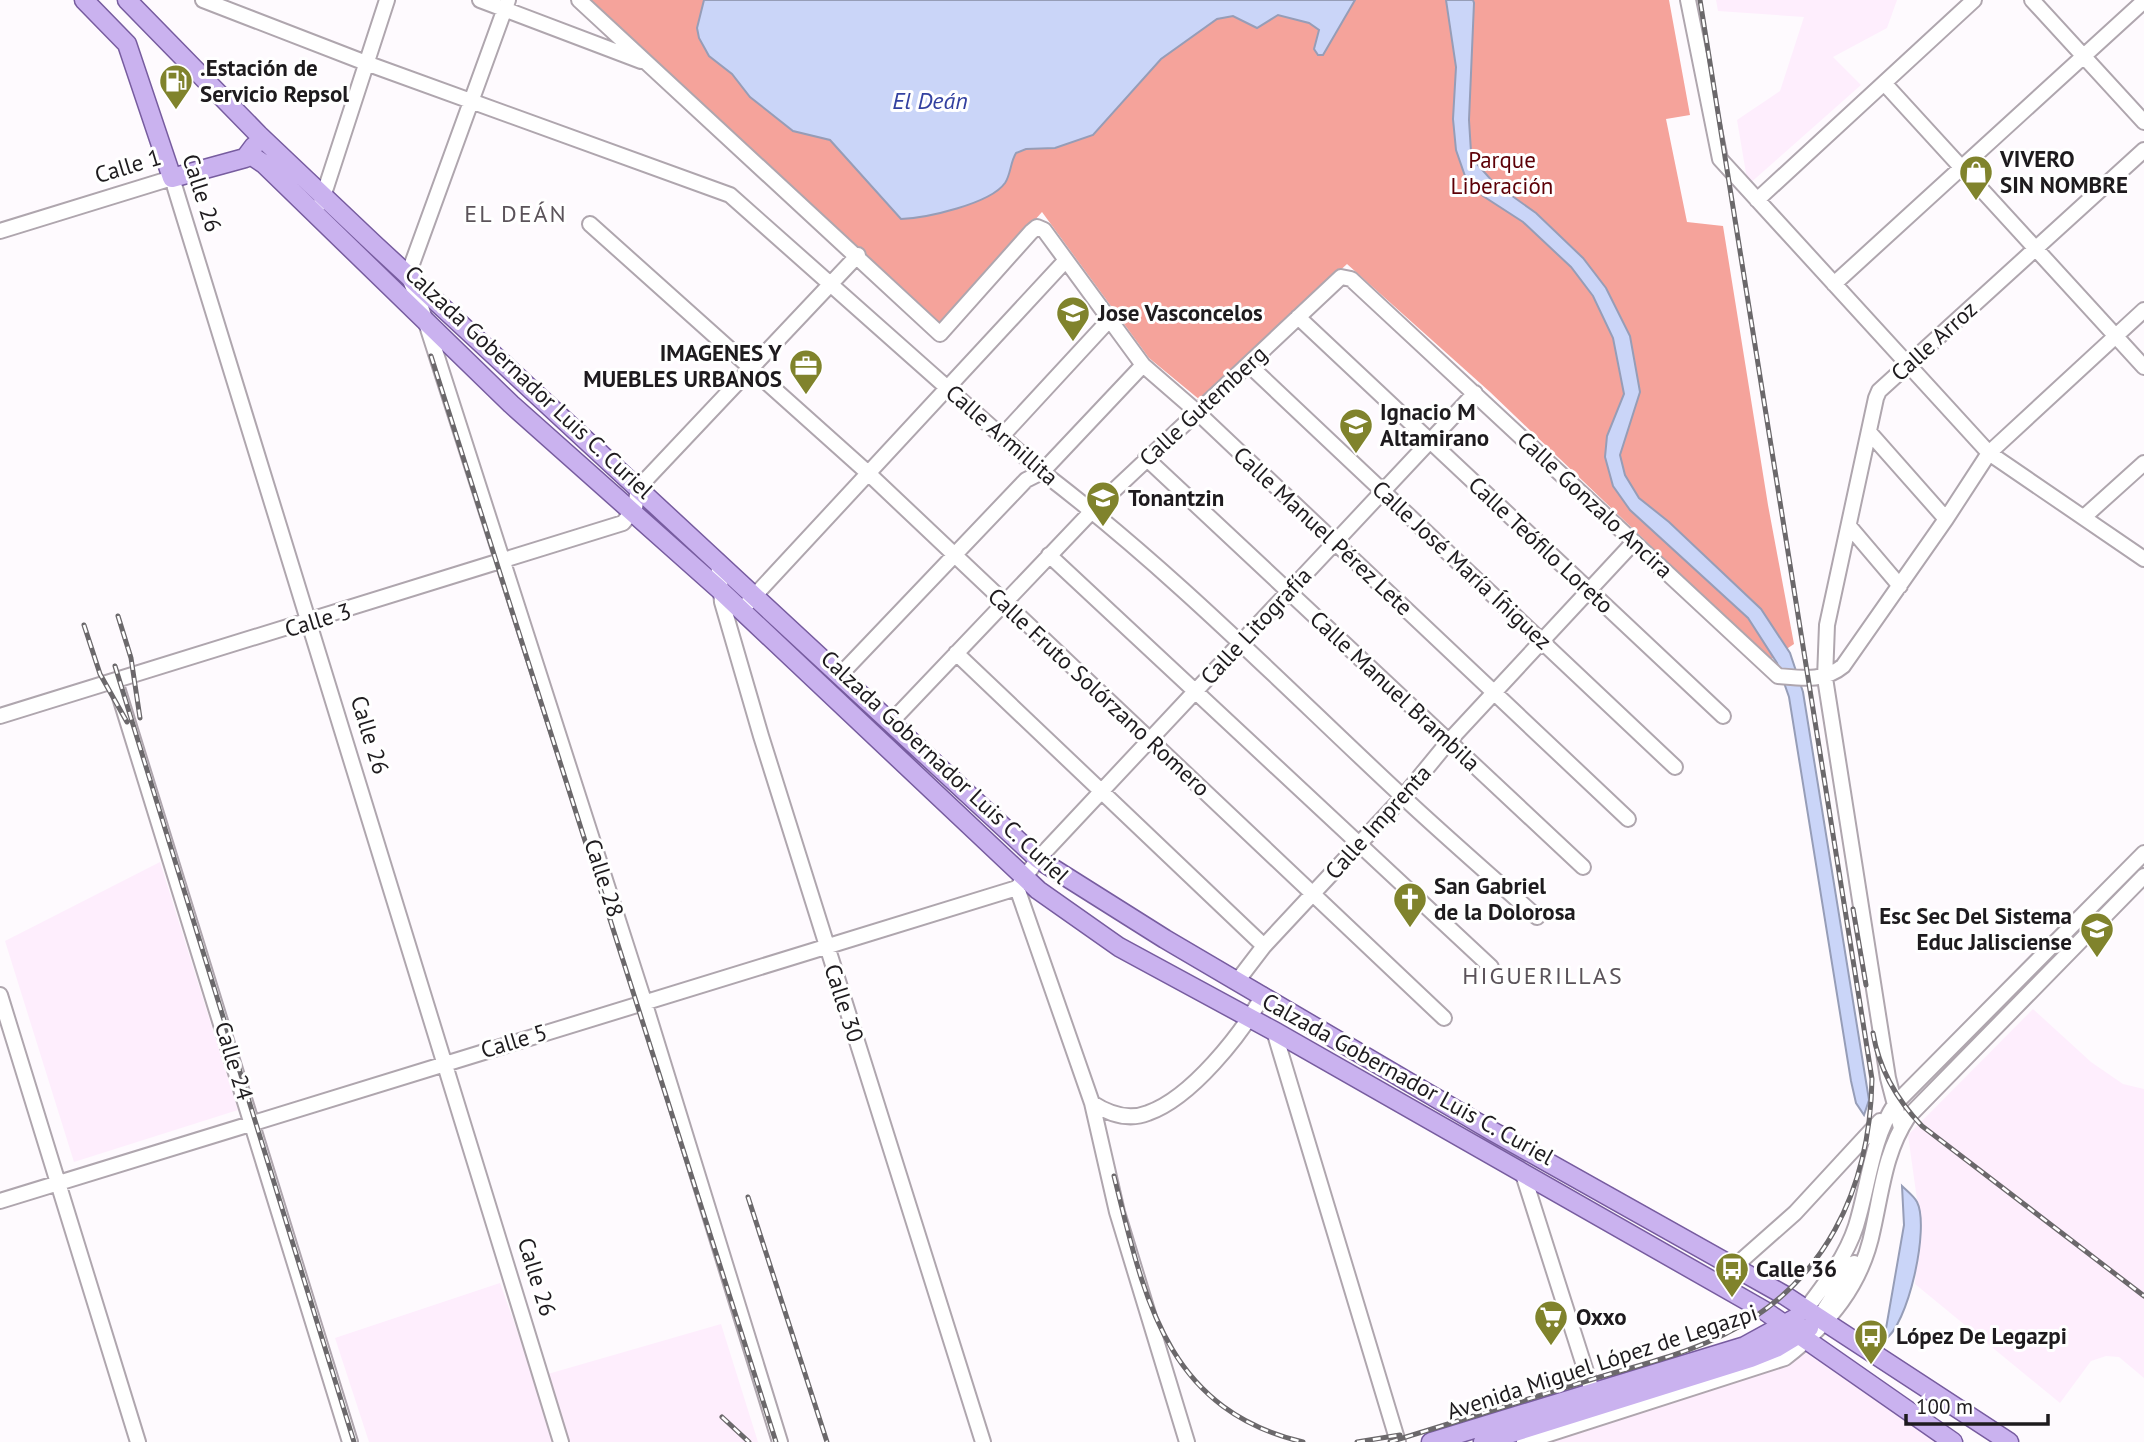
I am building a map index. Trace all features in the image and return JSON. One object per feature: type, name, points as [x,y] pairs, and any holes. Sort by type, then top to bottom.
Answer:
[{"type":"main road","name":"Calle 26","points":[[84,0],[127,44],[172,178]]},
{"type":"main road","name":"Calzada Gobernador Luis C. Curiel","points":[[127,0],[259,135],[1038,859],[1492,1131],[1737,1267],[2009,1442]]},
{"type":"main road","points":[[249,154],[259,135]]},
{"type":"main road","name":"Calzada Gobernador Luis C. Curiel","points":[[249,154],[264,164],[424,316],[511,404],[720,590],[1020,883],[1119,947],[1274,1031],[1717,1282],[1799,1333],[1954,1442]]},
{"type":"main road","name":"Calle 1","points":[[172,178],[249,154]]},
{"type":"main road","points":[[1799,1333],[1817,1317]]},
{"type":"main road","name":"Avenida Miguel López de Legazpi","points":[[1483,1442],[1597,1406],[1745,1346],[1799,1333]]},
{"type":"main road","name":"Avenida Miguel López de Legazpi","points":[[1431,1442],[1597,1406]]},
{"type":"street","name":"Calle Armillita","points":[[203,0],[472,103],[730,195],[1042,472],[1093,510],[1242,642],[1403,797],[1536,917]]},
{"type":"street","points":[[317,215],[387,0]]},
{"type":"street","points":[[480,0],[507,4],[649,64]]},
{"type":"street","points":[[579,0],[858,255],[638,488],[632,514]]},
{"type":"street","points":[[1688,0],[1716,150],[1720,159],[1989,453],[2144,559]]},
{"type":"street","points":[[1757,200],[1975,0]]},
{"type":"street","points":[[2032,0],[2144,122]]},
{"type":"street","points":[[1834,284],[2144,1]]},
{"type":"street","points":[[408,275],[507,4]]},
{"type":"street","points":[[1884,83],[2144,367]]},
{"type":"street","name":"Calle Arroz","points":[[1901,1128],[1886,1065],[1825,678],[1826,625],[1879,391],[2144,150]]},
{"type":"street","name":"Calle 1","points":[[0,231],[172,178]]},
{"type":"street","name":"Calle 26","points":[[172,178],[561,1442]]},
{"type":"street","name":"Calle Fruto Solórzano Romero","points":[[590,224],[868,473],[1444,1018]]},
{"type":"street","name":"Calle Manuel Pérez Lete","points":[[858,255],[940,334],[1037,227],[1044,230],[1143,365],[1196,411],[1628,819]]},
{"type":"street","points":[[741,610],[1066,260]]},
{"type":"street","name":"Calle 28","points":[[408,275],[424,316],[644,1001],[780,1442]]},
{"type":"street","name":"Calle Gutemberg","points":[[890,723],[1093,510],[1196,411],[1204,408],[1298,317],[1345,276]]},
{"type":"street","name":"Calle Gonzalo Ancira","points":[[1345,276],[1475,393],[1778,676],[1825,678]]},
{"type":"street","points":[[1825,678],[1843,666],[1989,453],[2144,310]]},
{"type":"street","name":"Calle Teófilo Loreto","points":[[1298,317],[1723,716]]},
{"type":"street","points":[[1002,436],[1111,318]]},
{"type":"street","points":[[840,675],[1026,480],[1042,472],[1143,365]]},
{"type":"street","name":"Calle José María Íñiguez","points":[[1249,365],[1675,767]]},
{"type":"street","name":"Calle Litografía","points":[[1020,883],[1038,859],[1475,393]]},
{"type":"street","points":[[1869,432],[1946,519]]},
{"type":"street","name":"Calle Manuel Brambila","points":[[1146,458],[1583,867]]},
{"type":"street","points":[[2084,517],[2144,463]]},
{"type":"street","name":"Calle 3","points":[[0,716],[502,562],[623,523],[632,514]]},
{"type":"street","points":[[1849,526],[1900,586]]},
{"type":"street","name":"Calle Imprenta","points":[[1238,980],[1264,946],[1403,797],[1449,741],[1634,542]]},
{"type":"street","points":[[1049,555],[1491,967]]},
{"type":"street","name":"Calle 30","points":[[718,561],[720,590],[826,945],[983,1442]]},
{"type":"street","points":[[956,653],[1264,946]]},
{"type":"street","name":"Calle 24","points":[[115,681],[350,1442]]},
{"type":"street","points":[[1717,1282],[1795,1213],[1895,1104],[2144,853]]},
{"type":"street","points":[[1799,1333],[1817,1317],[1873,1232],[1890,1147],[1901,1128],[1919,1105],[2144,876]]},
{"type":"street","points":[[1020,883],[1092,1103],[1118,1212],[1187,1442]]},
{"type":"street","name":"Calle 5","points":[[0,1200],[1020,883]]},
{"type":"street","points":[[0,995],[138,1442]]},
{"type":"street","points":[[1092,1103],[1108,1112],[1123,1116],[1147,1114],[1162,1106],[1220,1056],[1250,1018],[1263,995]]},
{"type":"street","points":[[1274,1031],[1398,1442]]},
{"type":"street","points":[[1817,1317],[1836,1266],[1855,1230],[1877,1137],[1895,1104]]},
{"type":"street","points":[[1522,1171],[1597,1406]]},
{"type":"street","name":"Avenida Miguel López de Legazpi","points":[[1524,1442],[1597,1406],[1785,1359],[1799,1333]]},
{"type":"shaded area","points":[[1716,0],[1897,0],[1887,28],[1833,57],[1861,85],[1748,185],[1737,120],[1780,91],[1804,17],[1718,11]]},
{"type":"shaded area","points":[[160,862],[238,1110],[74,1162],[5,941]]},
{"type":"shaded area","points":[[2033,1009],[2091,1062],[2123,1084],[2144,1089],[2144,1378],[2119,1357],[2106,1356],[2091,1361],[2060,1403],[1915,1284],[1920,1221],[1908,1135]]},
{"type":"shaded area","points":[[500,1283],[534,1378],[721,1324],[758,1442],[369,1442],[335,1338]]},
{"type":"shaded area","points":[[1810,1348],[1945,1442],[1544,1442]]},
{"type":"green space","name":"Parque Liberación","points":[[583,0],[1669,0],[1690,115],[1666,119],[1687,222],[1723,226],[1768,505],[1794,644],[1770,660],[1490,392],[1347,264],[1200,400],[1149,358],[1042,212],[939,327]]},
{"type":"water","name":"El Deán","points":[[704,0],[1355,0],[1323,55],[1318,55],[1314,49],[1319,30],[1309,23],[1278,15],[1257,28],[1233,16],[1217,19],[1161,59],[1093,135],[1055,148],[1026,149],[1016,153],[1005,183],[997,191],[941,213],[901,219],[830,140],[793,131],[750,97],[732,74],[709,56],[699,38],[697,28]]},
{"type":"water","points":[[1446,0],[1473,0],[1474,3],[1469,120],[1471,152],[1476,163],[1494,183],[1536,213],[1583,258],[1606,288],[1630,336],[1640,392],[1620,455],[1625,475],[1639,498],[1669,522],[1761,609],[1790,653],[1803,692],[1869,1100],[1864,1115],[1856,1103],[1851,1081],[1789,697],[1777,663],[1748,618],[1630,510],[1613,486],[1605,457],[1607,436],[1624,394],[1613,338],[1593,296],[1571,267],[1523,222],[1483,196],[1465,176],[1456,150],[1453,119],[1456,67]]},
{"type":"water","points":[[1902,1186],[1917,1202],[1921,1232],[1919,1253],[1901,1316],[1893,1331],[1884,1340],[1904,1225]]},
{"type":"railway","points":[[1390,1442],[1676,1354],[1723,1335],[1759,1314],[1789,1289],[1814,1261],[1835,1230],[1851,1195],[1862,1158],[1869,1120],[1872,1079],[1700,0]]},
{"type":"railway","points":[[431,356],[776,1442]]},
{"type":"railway","points":[[118,616],[131,658],[140,718]]},
{"type":"railway","points":[[84,625],[100,674],[127,722]]},
{"type":"railway","points":[[115,666],[354,1442]]},
{"type":"railway","points":[[1853,909],[1866,985]]},
{"type":"railway","points":[[1873,1033],[1890,1083],[1922,1126],[2144,1296]]},
{"type":"railway","points":[[1114,1176],[1150,1304],[1168,1341],[1190,1375],[1219,1403],[1256,1426],[1303,1442]]},
{"type":"railway","points":[[748,1197],[827,1442]]},
{"type":"railway","points":[[722,1417],[749,1442]]},
{"type":"railway","points":[[1357,1442],[1400,1435]]},
{"type":"place","name":".Estación de Servicio Repsol","points":[[176,111]]},
{"type":"place","name":"VIVERO SIN NOMBRE","points":[[1976,202]]},
{"type":"place","name":"Jose Vasconcelos","points":[[1073,343]]},
{"type":"place","name":"IMAGENES Y MUEBLES URBANOS","points":[[806,396]]},
{"type":"place","name":"Ignacio M Altamirano","points":[[1356,455]]},
{"type":"place","name":"Tonantzin","points":[[1103,528]]},
{"type":"place","name":"San Gabriel de la Dolorosa","points":[[1410,929]]},
{"type":"place","name":"Esc Sec Del Sistema Educ Jalisciense","points":[[2097,959]]},
{"type":"place","name":"Calle 36","points":[[1732,1299]]},
{"type":"place","name":"Oxxo","points":[[1551,1347]]},
{"type":"place","name":"López De Legazpi","points":[[1871,1366]]},
{"type":"district","name":"EL DEÁN","points":[[516,214]]},
{"type":"district","name":"HIGUERILLAS","points":[[1543,976]]}]
